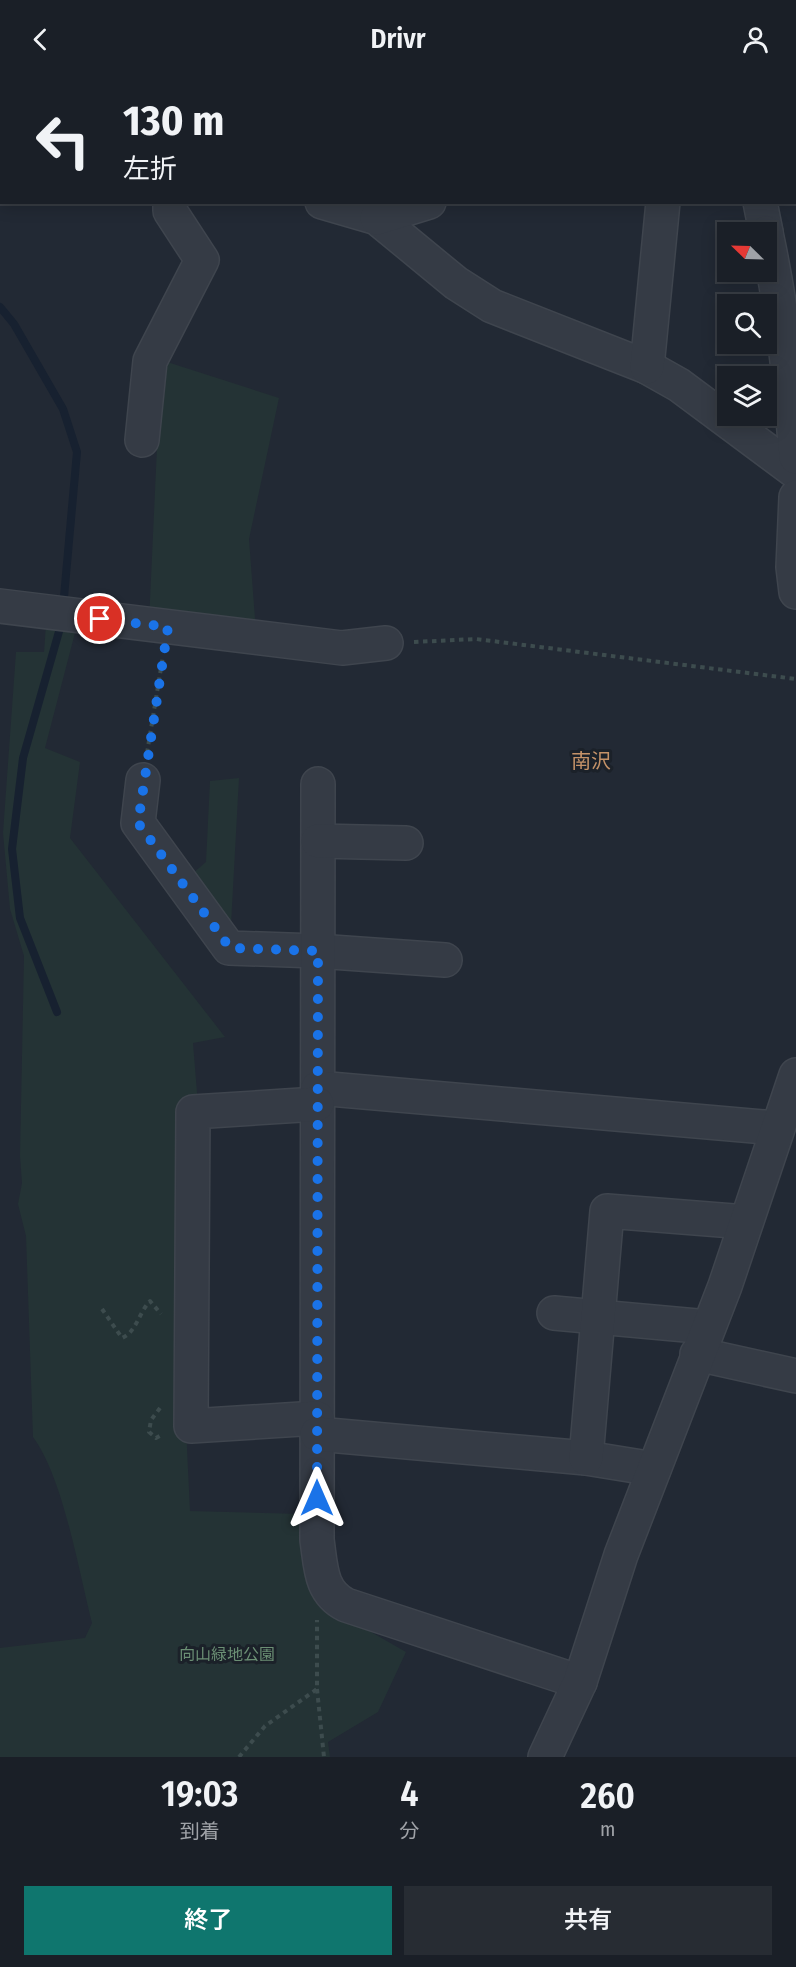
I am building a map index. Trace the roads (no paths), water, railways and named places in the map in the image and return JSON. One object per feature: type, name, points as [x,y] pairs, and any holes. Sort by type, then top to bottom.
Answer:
[{"type":"street","points":[[142,440],[150,361],[202,260],[170,211],[170,204]]},
{"type":"street","points":[[336,204],[380,210],[417,204]]},
{"type":"street","points":[[647,367],[663,204]]},
{"type":"street","points":[[760,204],[764,222]]},
{"type":"street","points":[[380,210],[474,296],[647,367],[679,385],[796,472]]},
{"type":"street","points":[[777,265],[788,297],[796,457]]},
{"type":"street","points":[[796,497],[793,567],[796,591]]},
{"type":"street","points":[[0,606],[342,648],[386,643]]},
{"type":"street","points":[[143,780],[138,823],[230,948],[318,951],[445,960]]},
{"type":"street","points":[[318,784],[317,1540],[323,1577],[332,1598],[371,1615],[580,1682]]},
{"type":"street","points":[[318,842],[406,843]]},
{"type":"street","points":[[545,1757],[580,1682],[621,1555],[746,1222],[776,1128],[796,1075]]},
{"type":"street","points":[[654,1469],[586,1458],[317,1426],[191,1426],[193,1113],[317,1096],[776,1128]]},
{"type":"street","points":[[586,1458],[608,1211],[746,1222]]},
{"type":"street","points":[[554,1312],[598,1316],[702,1340],[796,1376]]},
{"type":"waterway","points":[[0,307],[14,324],[63,409],[77,452],[63,608]]},
{"type":"waterway","points":[[57,1012],[20,918],[12,849],[23,758],[62,621]]},
{"type":"district","name":"南沢","points":[[591,761]]},
{"type":"park label","name":"向山緑地公園","points":[[227,1654]]}]
